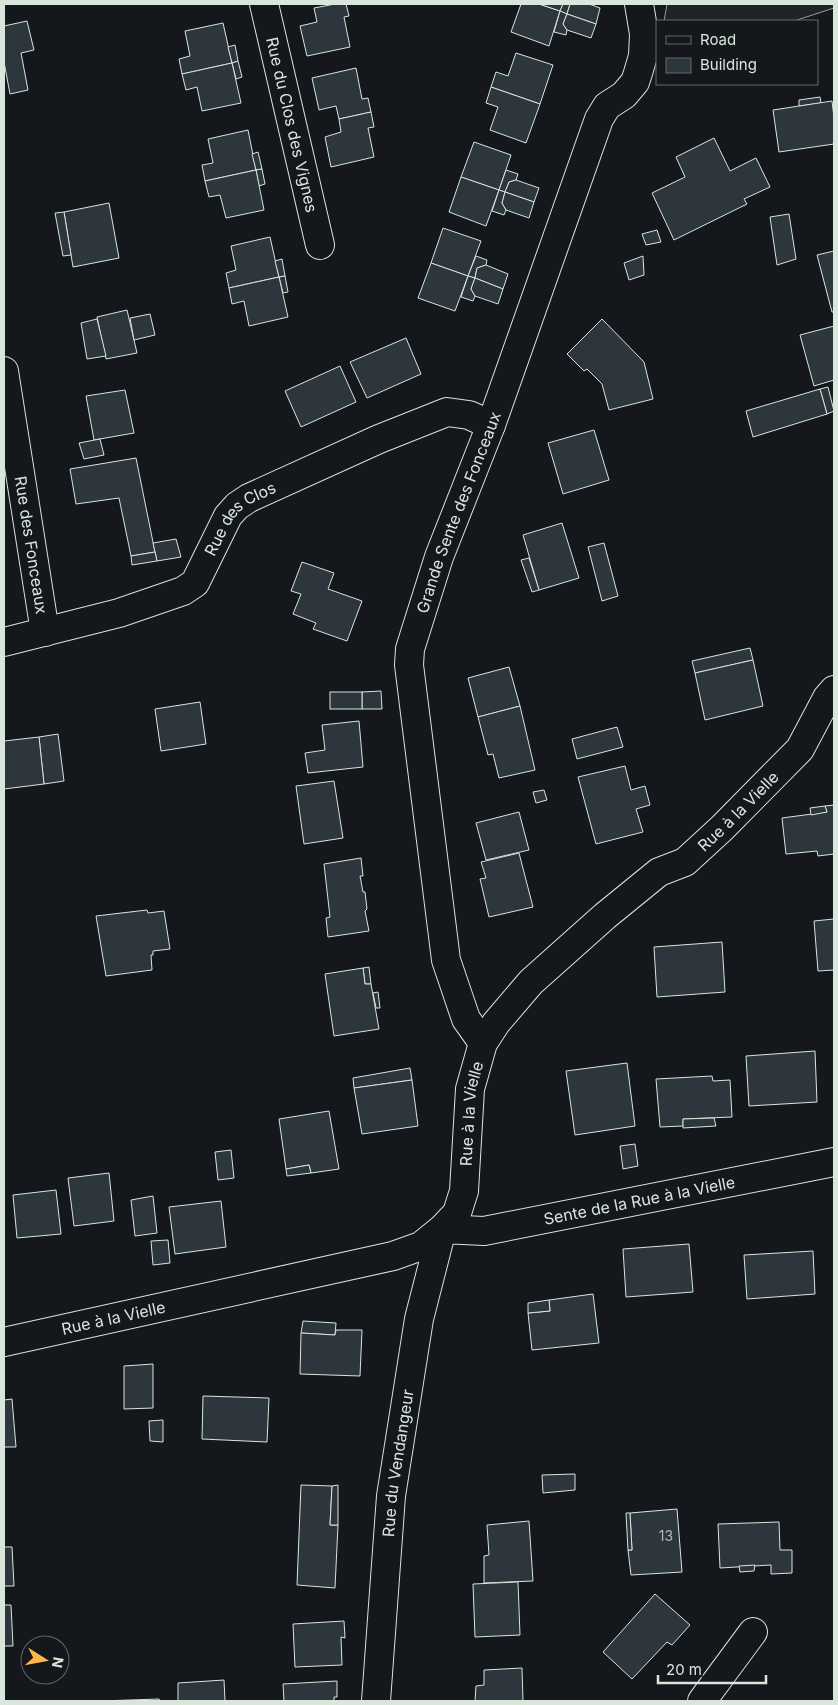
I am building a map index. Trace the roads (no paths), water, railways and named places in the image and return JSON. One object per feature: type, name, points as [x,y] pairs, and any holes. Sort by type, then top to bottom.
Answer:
[{"type":"street","name":"Rue du Clos des Vignes","points":[[264,4],[320,245]]},
{"type":"street","name":"Grande Sente des Fonceaux","points":[[483,1043],[466,1019],[446,960],[409,665],[410,649],[439,557],[491,424],[599,119],[607,106],[624,95],[635,82],[643,56],[644,34],[639,4]]},
{"type":"street","name":"Rue des Fonceaux","points":[[4,371],[45,632]]},
{"type":"street","name":"Rue des Clos","points":[[4,642],[119,613],[183,591],[195,583],[228,516],[238,506],[250,498],[379,440],[447,412],[470,415],[491,424]]},
{"type":"street","name":"Rue à la Vielle","points":[[4,1342],[393,1256],[421,1246],[442,1229],[457,1213],[464,1191],[470,1089],[483,1043],[496,1023],[544,969],[659,872],[685,862],[722,828],[800,749],[827,698],[834,690]]},
{"type":"street","name":"Sente de la Rue à la Vielle","points":[[442,1229],[484,1231],[834,1162]]},
{"type":"street","name":"Rue du Vendangeur","points":[[376,1701],[390,1496],[419,1319],[442,1229]]},
{"type":"street","points":[[702,1701],[753,1632]]}]
